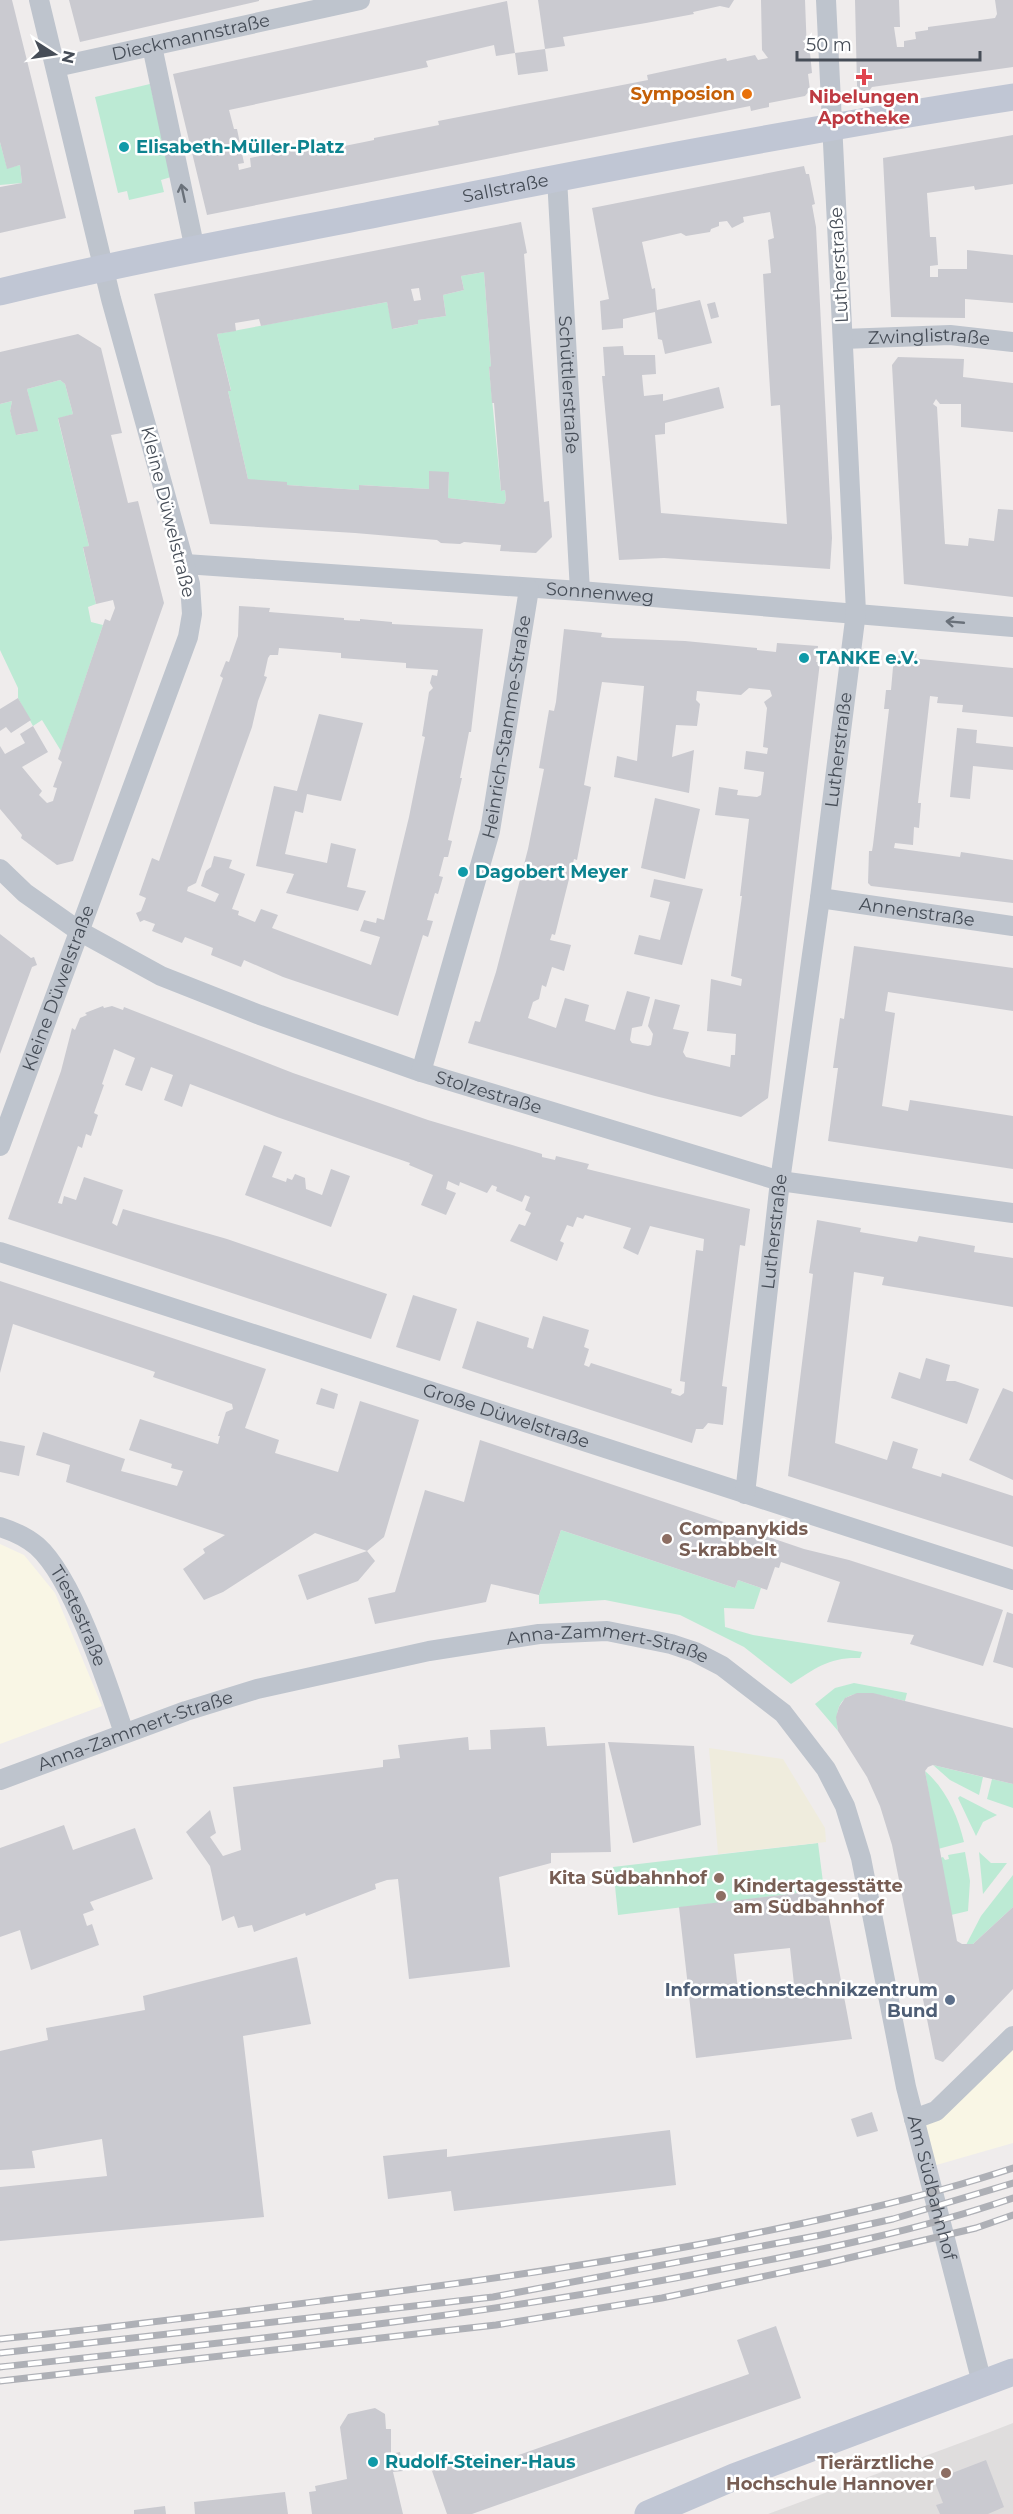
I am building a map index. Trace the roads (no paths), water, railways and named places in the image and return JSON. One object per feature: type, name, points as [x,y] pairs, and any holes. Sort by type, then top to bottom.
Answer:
[{"type":"street","name":"Kleine Düwelstraße","points":[[0,1146],[188,637],[192,614],[190,584],[104,268],[39,0]]},
{"type":"street","name":"Dieckmannstraße","points":[[56,67],[360,0]]},
{"type":"street","name":"Lutherstraße","points":[[745,1494],[780,1181],[820,897],[856,612],[826,0]]},
{"type":"street","points":[[152,46],[195,250]]},
{"type":"street","name":"Sallstraße","points":[[0,292],[104,268],[557,178],[832,127],[1013,97]]},
{"type":"street","name":"Schüttlerstraße","points":[[557,178],[580,591]]},
{"type":"street","name":"Zwinglistraße","points":[[843,339],[950,335],[1013,342]]},
{"type":"street","name":"Sonnenweg","points":[[185,564],[580,591],[856,612],[1013,627]]},
{"type":"street","name":"Heinrich-Stamme-Straße","points":[[420,1072],[490,831],[529,588]]},
{"type":"street","name":"Stolzestraße","points":[[0,869],[25,893],[79,931],[161,976],[260,1015],[420,1072],[780,1181],[1013,1213]]},
{"type":"street","name":"Annenstraße","points":[[820,897],[1013,926]]},
{"type":"street","name":"Große Düwelstraße","points":[[0,1252],[1013,1580]]},
{"type":"street","name":"Tiestestraße","points":[[0,1527],[36,1545],[51,1562],[68,1591],[124,1734]]},
{"type":"street","name":"Anna-Zammert-Straße","points":[[0,1780],[124,1734],[257,1689],[429,1651],[539,1634],[607,1631],[671,1644],[695,1652],[722,1666],[783,1713],[826,1769],[845,1806],[861,1858],[914,2119]]},
{"type":"street","name":"Am Südbahnhof","points":[[982,2383],[914,2119],[936,2111],[1013,2036]]},
{"type":"street","points":[[648,2514],[734,2477],[1013,2372]]},
{"type":"railway","points":[[0,2339],[378,2294],[620,2259],[829,2218],[977,2180],[1013,2168]]},
{"type":"railway","points":[[0,2353],[493,2297],[821,2235],[893,2219],[1013,2183]]},
{"type":"railway","points":[[0,2367],[360,2326],[628,2287],[829,2248],[977,2210],[1013,2198]]},
{"type":"railway","points":[[0,2381],[496,2325],[662,2298],[976,2228],[1013,2215]]},
{"type":"place","name":"Nibelungen Apotheke","points":[[864,77]]},
{"type":"place","name":"Symposion","points":[[747,94]]},
{"type":"place","name":"Elisabeth-Müller-Platz","points":[[124,147]]},
{"type":"place","name":"TANKE e.V.","points":[[804,658]]},
{"type":"place","name":"Dagobert Meyer","points":[[463,872]]},
{"type":"place","name":"Companykids S-krabbelt","points":[[667,1539]]},
{"type":"place","name":"Kita Südbahnhof","points":[[719,1878]]},
{"type":"place","name":"Kindertagesstätte am Südbahnhof","points":[[721,1896]]},
{"type":"place","name":"Informationstechnikzentrum Bund","points":[[950,2000]]},
{"type":"place","name":"Rudolf-Steiner-Haus","points":[[373,2462]]},
{"type":"place","name":"Tierärztliche Hochschule Hannover","points":[[946,2473]]}]
